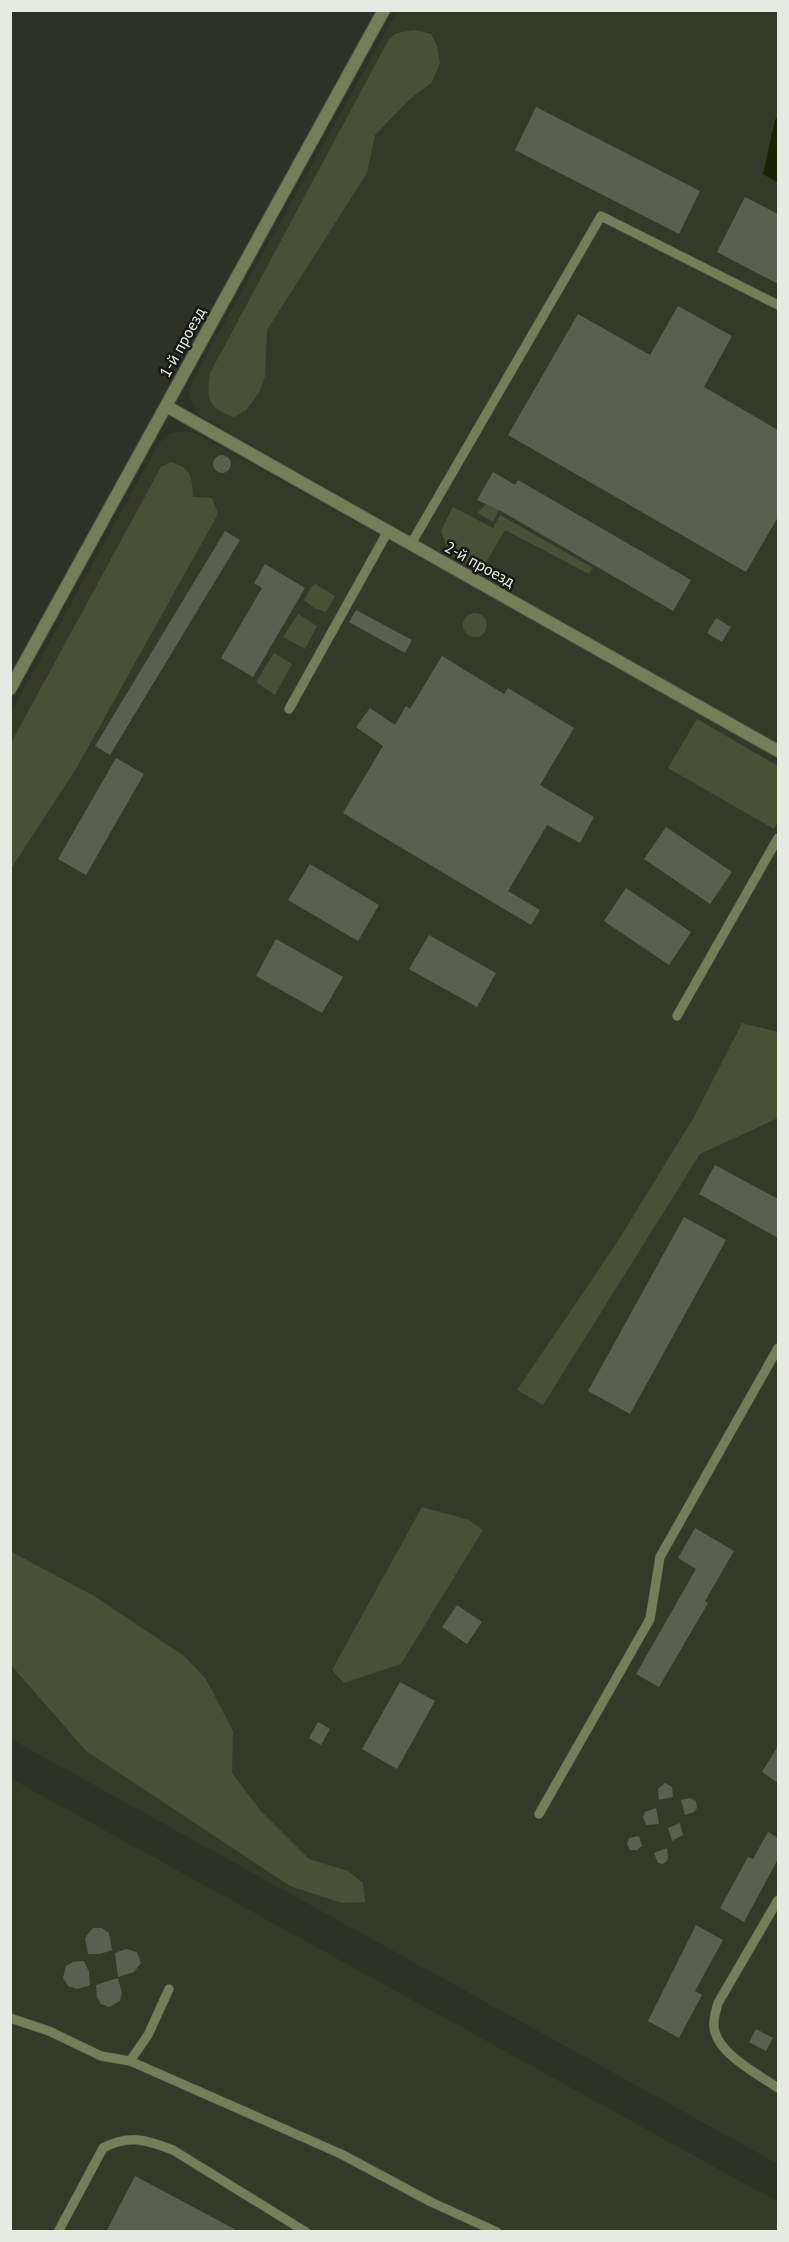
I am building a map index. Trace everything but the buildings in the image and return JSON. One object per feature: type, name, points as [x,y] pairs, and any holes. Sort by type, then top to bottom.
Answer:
[{"type":"street","name":"1-й проезд","points":[[10,689],[384,10]]},
{"type":"street","name":"2-й проезд","points":[[166,406],[778,751]]},
{"type":"lane","points":[[411,544],[601,216],[778,305]]},
{"type":"lane","points":[[289,709],[388,531]]},
{"type":"lane","points":[[677,1016],[778,838]]},
{"type":"lane","points":[[539,1814],[650,1619],[660,1557],[778,1348]]},
{"type":"lane","points":[[778,1900],[718,2003],[714,2018],[714,2029],[726,2051],[778,2088]]},
{"type":"lane","points":[[130,2061],[148,2035],[169,1989]]},
{"type":"lane","points":[[10,2018],[49,2031],[101,2056],[130,2061],[341,2154],[431,2202],[497,2232]]},
{"type":"lane","points":[[58,2232],[103,2148],[114,2142],[128,2139],[150,2141],[173,2150],[306,2232]]},
{"type":"shaded area","points":[[397,11],[778,11],[778,743],[202,417],[194,408],[189,396],[191,383]]},
{"type":"shaded area","points":[[415,30],[431,34],[437,46],[440,63],[432,82],[410,99],[375,135],[367,173],[267,330],[265,376],[259,393],[246,410],[234,417],[225,414],[214,406],[209,396],[210,373],[389,39],[397,33]]},
{"type":"shaded area","points":[[778,116],[778,183],[763,174],[775,120]]},
{"type":"shaded area","points":[[185,431],[195,433],[619,668],[778,760],[778,2164],[11,1739],[11,712],[159,443],[170,433]]},
{"type":"shaded area","points":[[171,462],[183,467],[190,475],[193,497],[212,498],[218,514],[77,767],[11,869],[11,743],[161,467]]},
{"type":"shaded area","points":[[511,487],[493,522],[478,513],[488,503]]},
{"type":"shaded area","points":[[453,507],[493,528],[500,515],[593,568],[589,574],[505,530],[481,571],[449,553],[441,531]]},
{"type":"shaded area","points":[[315,584],[335,596],[326,612],[314,608],[304,600]]},
{"type":"shaded area","points":[[475,613],[484,616],[487,625],[484,634],[475,637],[466,634],[463,625],[466,616]]},
{"type":"shaded area","points":[[298,614],[317,626],[305,649],[283,637]]},
{"type":"shaded area","points":[[274,653],[292,664],[275,695],[256,682]]},
{"type":"shaded area","points":[[697,719],[778,766],[778,821],[774,829],[668,768]]},
{"type":"shaded area","points":[[742,1023],[778,1032],[778,1118],[700,1154],[543,1405],[517,1390],[616,1244],[694,1117]]},
{"type":"shaded area","points":[[422,1507],[469,1520],[483,1530],[401,1664],[344,1683],[332,1670]]},
{"type":"shaded area","points":[[10,1551],[94,1596],[184,1656],[206,1679],[233,1731],[232,1773],[260,1810],[309,1859],[348,1871],[363,1883],[365,1902],[342,1903],[290,1886],[86,1751],[11,1665]]},
{"type":"shaded area","points":[[10,1778],[778,2202],[778,2231],[11,2231]]}]
